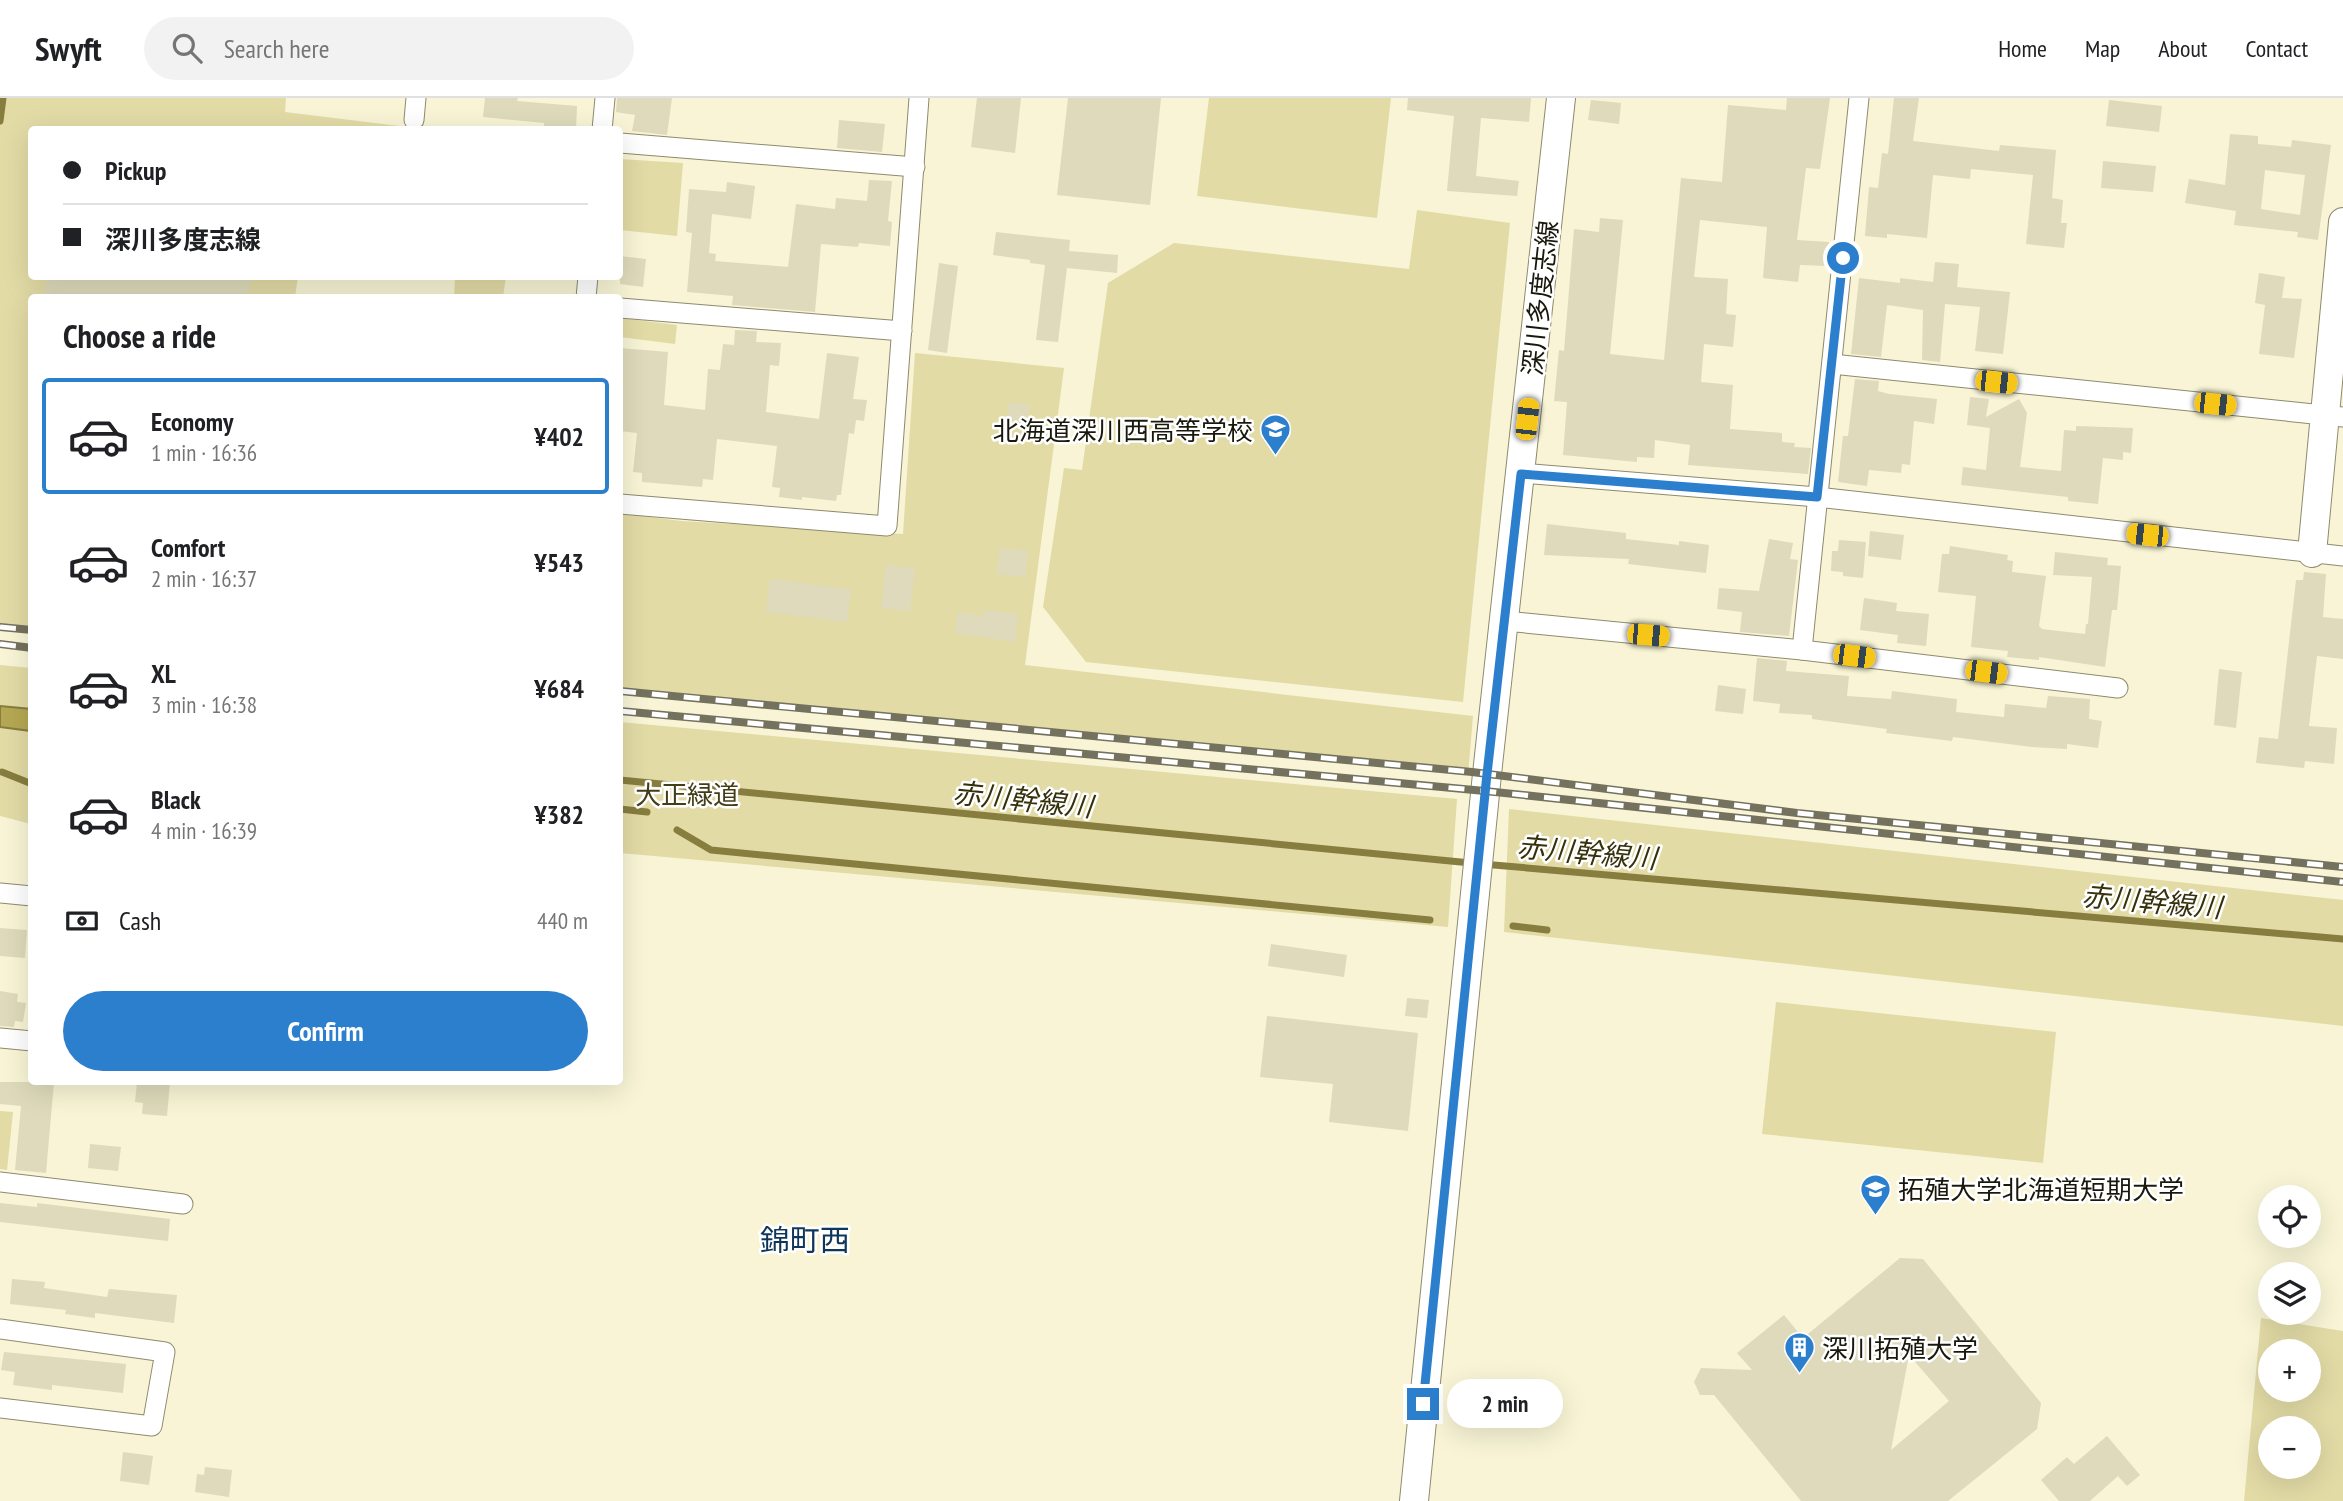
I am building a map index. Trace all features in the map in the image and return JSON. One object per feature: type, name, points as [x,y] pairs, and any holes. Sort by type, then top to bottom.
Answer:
[{"type":"main road","name":"深川多度志線","points":[[1414,1501],[1487,774],[1506,621],[1561,98]]},
{"type":"main road","points":[[2312,553],[2333,416],[2343,222]]},
{"type":"street","points":[[414,120],[416,98]]},
{"type":"street","points":[[602,126],[605,98]]},
{"type":"street","points":[[623,504],[887,526],[919,98]]},
{"type":"street","points":[[1802,650],[1859,98]]},
{"type":"street","points":[[623,143],[915,167]]},
{"type":"street","points":[[623,308],[902,331]]},
{"type":"street","points":[[1832,364],[2333,416]]},
{"type":"street","points":[[1521,474],[1817,497],[2343,556]]},
{"type":"street","points":[[1506,621],[1802,650],[2118,688]]},
{"type":"street","points":[[0,893],[28,896]]},
{"type":"street","points":[[0,1038],[28,1041]]},
{"type":"street","points":[[0,1182],[183,1204]]},
{"type":"street","points":[[0,1329],[165,1352],[152,1426],[0,1408]]},
{"type":"green space","points":[[0,98],[286,98],[285,112],[399,126],[28,126],[28,280],[298,280],[295,294],[28,294],[28,632],[0,629]]},
{"type":"green space","points":[[1209,98],[1391,98],[1377,218],[1197,196]]},
{"type":"green space","points":[[623,159],[683,163],[677,236],[623,230]]},
{"type":"green space","points":[[1417,210],[1510,223],[1463,702],[1086,662],[1043,607],[1064,468],[1082,470],[1108,283],[1174,243],[1409,269]]},
{"type":"green space","points":[[455,280],[506,280],[503,294],[454,294]]},
{"type":"green space","points":[[623,318],[677,325],[675,344],[623,337]]},
{"type":"green space","points":[[915,353],[1064,368],[1025,665],[1473,716],[1468,775],[623,692],[623,513],[681,521],[903,534]]},
{"type":"green space","points":[[0,665],[28,668],[28,823],[0,816]]},
{"type":"green space","name":"大正緑道","points":[[623,722],[1457,799],[1448,927],[623,853]]},
{"type":"green space","points":[[1509,809],[2343,900],[2343,1026],[1504,932]]},
{"type":"green space","points":[[1776,1002],[2056,1032],[2043,1163],[1762,1134]]},
{"type":"green space","points":[[0,1111],[13,1112],[7,1170],[0,1169]]},
{"type":"green space","points":[[2260,1325],[2305,1325],[2343,1331],[2343,1501],[2244,1501],[2258,1350],[2258,1402],[2321,1402],[2321,1339],[2259,1339]]},
{"type":"shaded area","points":[[0,706],[28,709],[28,731],[0,727]]},
{"type":"building","points":[[485,98],[518,98],[517,101],[577,106],[576,126],[544,126],[544,123],[483,117]]},
{"type":"building","points":[[617,98],[672,98],[667,135],[632,131],[635,115],[616,112]]},
{"type":"building","points":[[977,98],[1021,98],[1015,153],[971,147]]},
{"type":"building","points":[[1068,98],[1161,98],[1150,205],[1057,195]]},
{"type":"building","points":[[1408,98],[1531,98],[1529,122],[1481,118],[1476,176],[1519,181],[1517,196],[1447,191],[1454,116],[1407,110]]},
{"type":"building","points":[[1787,98],[1830,98],[1820,169],[1806,168],[1797,240],[1829,242],[1828,266],[1800,265],[1798,282],[1763,278],[1767,227],[1700,220],[1694,277],[1728,279],[1726,314],[1736,315],[1733,347],[1704,344],[1701,382],[1733,385],[1730,429],[1782,433],[1782,442],[1795,443],[1794,447],[1811,448],[1808,474],[1688,465],[1690,445],[1655,440],[1654,458],[1637,457],[1637,462],[1563,455],[1567,402],[1554,401],[1559,350],[1564,351],[1574,229],[1599,232],[1600,218],[1623,220],[1610,354],[1664,360],[1681,178],[1722,182],[1728,105],[1786,110]]},
{"type":"building","points":[[1894,98],[1919,98],[1913,141],[1999,151],[2000,145],[2056,150],[2052,198],[2063,200],[2061,223],[2067,223],[2064,248],[2026,244],[2033,175],[1971,169],[1970,179],[1933,175],[1927,238],[1887,234],[1887,238],[1865,236],[1869,187],[1878,188],[1882,153],[1888,154]]},
{"type":"building","points":[[1591,100],[1621,103],[1619,124],[1588,120]]},
{"type":"building","points":[[2109,100],[2162,106],[2159,132],[2106,126]]},
{"type":"building","points":[[839,120],[885,124],[882,152],[837,148]]},
{"type":"building","points":[[2230,134],[2258,136],[2258,144],[2291,147],[2292,140],[2331,145],[2318,240],[2297,237],[2298,232],[2234,225],[2236,211],[2185,203],[2189,179],[2225,185]],"holes":[[[2265,170],[2305,175],[2300,215],[2261,209]]]},
{"type":"building","points":[[2103,161],[2156,166],[2153,192],[2101,188]]},
{"type":"building","points":[[869,180],[892,181],[888,221],[892,222],[890,246],[859,243],[858,247],[821,244],[815,312],[732,305],[733,296],[687,292],[692,233],[686,232],[689,189],[726,192],[727,182],[755,186],[751,219],[712,214],[709,253],[716,254],[715,261],[788,267],[796,204],[835,209],[836,198],[867,201]]},
{"type":"building","points":[[996,232],[1070,240],[1069,251],[1118,255],[1117,273],[1067,268],[1058,342],[1036,340],[1045,265],[993,255]]},
{"type":"building","points":[[623,256],[646,259],[643,287],[620,284],[620,280],[623,280]]},
{"type":"building","points":[[1935,262],[1959,264],[1957,287],[2010,292],[2003,354],[1975,351],[1980,307],[1945,304],[1940,362],[1922,360],[1923,310],[1887,305],[1881,357],[1851,354],[1859,278],[1900,283],[1900,278],[1933,282]]},
{"type":"building","points":[[939,263],[958,266],[947,353],[928,350]]},
{"type":"building","points":[[2259,273],[2285,277],[2282,298],[2302,299],[2294,358],[2259,354],[2265,305],[2255,303]]},
{"type":"building","points":[[46,280],[250,280],[249,294],[45,294]]},
{"type":"building","points":[[735,330],[757,331],[756,342],[781,343],[779,366],[770,365],[766,412],[819,419],[827,353],[859,357],[853,399],[867,400],[864,421],[856,420],[854,434],[849,433],[841,495],[837,495],[836,501],[779,497],[780,488],[772,487],[777,446],[717,439],[713,480],[703,479],[702,487],[642,482],[642,473],[633,472],[637,433],[623,431],[623,348],[668,352],[664,405],[705,410],[708,369],[720,370],[723,344],[734,345]]},
{"type":"building","points":[[1855,379],[1879,381],[1878,391],[1889,394],[1937,399],[1934,424],[1914,421],[1910,465],[1902,464],[1901,473],[1869,470],[1867,486],[1838,482],[1843,436],[1848,436]]},
{"type":"building","points":[[1970,397],[1989,399],[1986,417],[2019,399],[2027,413],[2020,467],[2061,471],[2064,430],[2076,431],[2076,426],[2133,428],[2131,453],[2123,452],[2123,460],[2103,458],[2098,504],[2068,501],[2068,497],[1961,485],[1963,467],[1986,470],[1990,428],[1967,425]]},
{"type":"building","points":[[1009,402],[1029,405],[1026,425],[1006,422]]},
{"type":"building","points":[[1547,524],[1626,533],[1626,539],[1679,545],[1679,541],[1709,545],[1706,573],[1628,564],[1629,559],[1544,555]]},
{"type":"building","points":[[1870,531],[1904,535],[1901,560],[1868,556]]},
{"type":"building","points":[[1769,539],[1793,543],[1790,559],[1798,560],[1789,636],[1740,632],[1742,612],[1717,609],[1719,588],[1759,591]]},
{"type":"building","points":[[1839,540],[1866,542],[1863,578],[1843,576],[1843,572],[1831,571],[1832,551],[1838,551]]},
{"type":"building","points":[[1950,546],[2008,555],[2007,560],[2013,561],[2012,572],[2046,576],[2039,626],[2042,629],[2085,634],[2088,624],[2092,577],[2053,575],[2055,552],[2108,558],[2107,565],[2121,566],[2117,610],[2112,610],[2105,667],[2039,657],[2039,660],[2007,657],[2008,651],[1971,647],[1976,596],[1938,592],[1942,554],[1949,554]]},
{"type":"building","points":[[999,548],[1028,551],[1025,577],[997,574]]},
{"type":"building","points":[[886,565],[915,568],[910,611],[881,608]]},
{"type":"building","points":[[2304,572],[2326,574],[2323,617],[2343,619],[2343,659],[2317,656],[2309,726],[2337,728],[2334,764],[2305,761],[2304,768],[2256,763],[2259,737],[2278,739],[2296,580],[2303,580]]},
{"type":"building","points":[[770,579],[851,589],[847,622],[766,612]]},
{"type":"building","points":[[1864,598],[1897,603],[1896,611],[1929,614],[1926,646],[1897,643],[1898,635],[1860,630]]},
{"type":"building","points":[[985,610],[1018,614],[1015,642],[955,633],[957,612],[984,616]]},
{"type":"building","points":[[1757,658],[1787,661],[1786,671],[1849,676],[1847,696],[1891,699],[1892,691],[1957,699],[1956,712],[2004,717],[2005,704],[2046,708],[2048,696],[2090,699],[2089,719],[2102,721],[2098,748],[2067,744],[2067,749],[2032,747],[1953,737],[1952,741],[1886,733],[1887,729],[1812,719],[1812,715],[1779,713],[1780,704],[1753,701]]},
{"type":"building","points":[[2219,669],[2242,672],[2236,728],[2214,725]]},
{"type":"building","points":[[1718,685],[1746,689],[1743,714],[1715,711]]},
{"type":"building","points":[[0,928],[27,930],[25,958],[0,956]]},
{"type":"building","points":[[1271,944],[1347,955],[1344,977],[1268,966]]},
{"type":"building","points":[[0,991],[18,994],[17,1002],[26,1003],[23,1022],[15,1021],[14,1027],[0,1026]]},
{"type":"building","points":[[1407,998],[1429,1000],[1427,1018],[1405,1016]]},
{"type":"building","points":[[1267,1016],[1418,1033],[1408,1131],[1329,1122],[1333,1084],[1260,1077]]},
{"type":"building","points":[[0,1082],[54,1085],[46,1173],[15,1170],[21,1106],[0,1104]]},
{"type":"building","points":[[137,1085],[170,1085],[167,1116],[142,1114],[143,1103],[135,1102]]},
{"type":"building","points":[[90,1144],[121,1147],[118,1171],[88,1168]]},
{"type":"building","points":[[0,1203],[37,1207],[37,1203],[170,1219],[168,1241],[0,1222]]},
{"type":"building","name":"深川拓殖大学","points":[[1900,1258],[1923,1259],[2041,1403],[2037,1429],[1948,1501],[1801,1501],[1714,1395],[1700,1395],[1694,1382],[1701,1368],[1752,1370],[1737,1353],[1784,1315],[1803,1338]],"holes":[[[1909,1355],[1949,1401],[1891,1450]]]},
{"type":"building","points":[[12,1279],[45,1282],[44,1288],[107,1297],[109,1289],[177,1295],[174,1323],[95,1313],[95,1318],[65,1314],[66,1310],[10,1304]]},
{"type":"building","points":[[4,1352],[126,1364],[123,1393],[52,1385],[52,1390],[13,1385],[15,1372],[1,1370]]},
{"type":"building","points":[[2107,1436],[2140,1475],[2127,1486],[2118,1476],[2090,1501],[2059,1501],[2041,1480],[2067,1457],[2074,1464]]},
{"type":"building","points":[[123,1452],[153,1456],[149,1485],[120,1481]]},
{"type":"building","points":[[205,1467],[232,1470],[229,1497],[195,1492],[197,1474],[204,1475]]},
{"type":"waterway","points":[[0,121],[3,98]]},
{"type":"waterway","points":[[2,772],[28,782]]},
{"type":"waterway","name":"赤川幹線川","points":[[623,780],[1471,863]]},
{"type":"waterway","points":[[623,809],[647,812]]},
{"type":"waterway","points":[[677,830],[711,850],[1430,920]]},
{"type":"waterway","name":"赤川幹線川","points":[[1482,864],[2343,939]]},
{"type":"waterway","points":[[1513,926],[1547,930]]},
{"type":"railway","points":[[0,627],[28,630]]},
{"type":"railway","points":[[0,644],[28,648]]},
{"type":"railway","points":[[623,691],[1472,772],[1797,813],[2343,867]]},
{"type":"railway","points":[[623,711],[1485,791],[2343,882]]},
{"type":"place","name":"北海道深川西高等学校","points":[[1276,457]]},
{"type":"place","name":"拓殖大学北海道短期大学","points":[[1875,1216]]},
{"type":"place","name":"深川拓殖大学","points":[[1799,1375]]},
{"type":"district","name":"錦町西","points":[[805,1239]]},
{"type":"route","points":[[1423,1404],[1487,774],[1521,474],[1817,497],[1843,258]]}]
